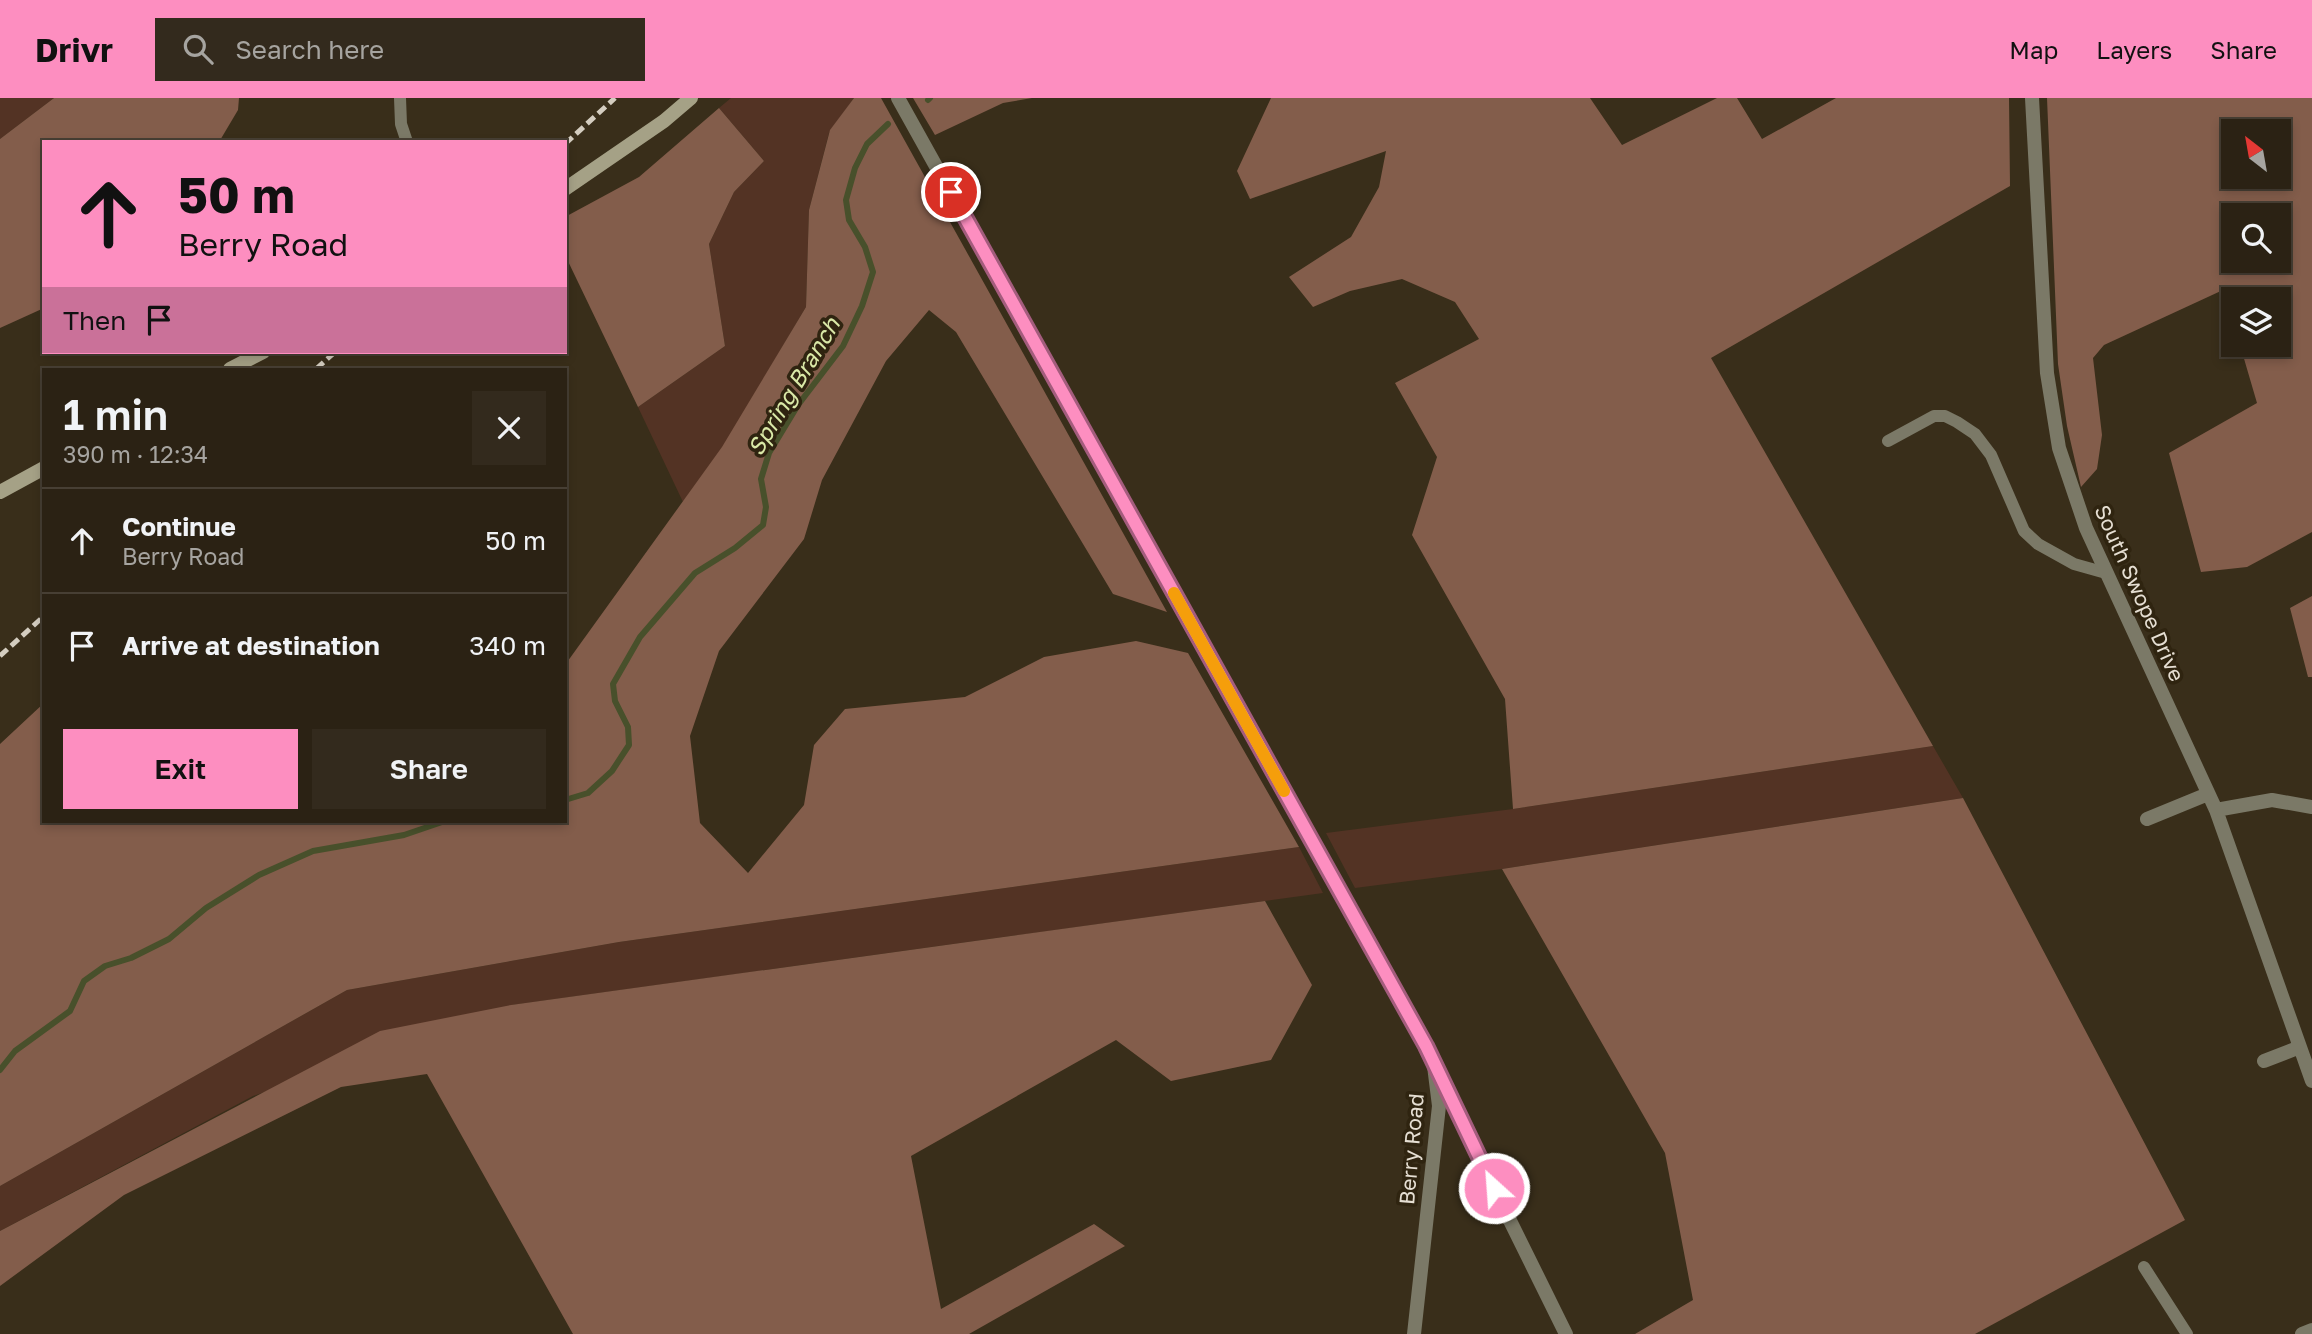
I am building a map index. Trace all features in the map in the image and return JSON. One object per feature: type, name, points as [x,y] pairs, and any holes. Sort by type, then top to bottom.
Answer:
[{"type":"main road","points":[[567,188],[664,121],[691,98]]},
{"type":"main road","points":[[232,368],[259,354]]},
{"type":"main road","points":[[0,492],[42,469]]},
{"type":"street","name":"Berry Road","points":[[898,98],[1420,1035],[1434,1066],[1439,1106],[1415,1334]]},
{"type":"street","name":"South Swope Drive","points":[[2032,98],[2047,373],[2059,448],[2086,528],[2216,810],[2312,1081]]},
{"type":"street","points":[[2147,819],[2208,794]]},
{"type":"street","points":[[2216,810],[2272,800],[2312,807]]},
{"type":"street","points":[[2264,1061],[2300,1047]]},
{"type":"street","points":[[1434,1066],[1566,1334]]},
{"type":"street","points":[[2302,1334],[2312,1330]]},
{"type":"lane","points":[[400,98],[401,124],[406,140]]},
{"type":"lane","points":[[1888,441],[1934,416],[1945,416],[1958,422],[1975,434],[1991,455],[2015,513],[2031,538],[2074,564],[2106,573]]},
{"type":"lane","points":[[2144,1266],[2187,1334]]},
{"type":"shaded area","points":[[0,98],[54,98],[0,139]]},
{"type":"shaded area","points":[[54,98],[239,98],[238,110],[220,140],[42,140],[42,309],[0,328],[0,139]]},
{"type":"shaded area","points":[[731,98],[854,98],[829,133],[809,210],[806,307],[723,447],[683,502],[638,407],[725,346],[709,244],[734,192],[764,161],[719,108]]},
{"type":"shaded area","points":[[854,98],[881,98],[1167,612],[1113,594],[956,332],[929,310],[886,361],[822,480],[804,539],[719,651],[690,736],[700,823],[748,873],[804,805],[814,745],[845,709],[965,697],[1044,657],[1136,641],[1188,653],[1299,847],[619,942],[347,990],[0,1186],[0,744],[42,705],[42,823],[567,823],[567,662],[722,447],[806,307],[809,210],[830,130]]},
{"type":"shaded area","points":[[913,98],[1032,98],[1003,103],[935,135]]},
{"type":"shaded area","points":[[1271,98],[1590,98],[1622,145],[1717,98],[1737,98],[1762,139],[1836,98],[2009,98],[2010,186],[1711,358],[1933,746],[1513,809],[1505,699],[1412,535],[1437,457],[1395,383],[1479,339],[1455,302],[1402,279],[1350,291],[1313,307],[1289,277],[1351,237],[1379,187],[1386,151],[1250,199],[1237,171]]},
{"type":"shaded area","points":[[2047,98],[2312,98],[2312,532],[2247,567],[2201,572],[2169,453],[2257,403],[2244,357],[2291,357],[2291,287],[2221,287],[2221,291],[2104,345],[2093,358],[2102,435],[2097,469],[2081,487],[2067,426],[2058,364]]},
{"type":"shaded area","points":[[719,108],[764,161],[734,192],[709,244],[725,346],[638,407],[567,259],[567,216],[639,177]]},
{"type":"shaded area","points":[[2312,596],[2312,677],[2308,677],[2290,608]]},
{"type":"shaded area","points":[[1933,746],[1963,798],[1502,869],[1355,888],[1326,833],[1513,809]]},
{"type":"shaded area","points":[[1963,798],[2185,1220],[1975,1334],[1635,1334],[1693,1300],[1665,1153],[1502,869]]},
{"type":"shaded area","points":[[1299,847],[1323,893],[512,1005],[253,1096],[0,1231],[0,1186],[347,990],[619,942]]},
{"type":"shaded area","points":[[1265,901],[1312,985],[1271,1060],[1171,1081],[1116,1040],[911,1156],[941,1309],[1094,1224],[1125,1246],[969,1334],[573,1334],[427,1074],[341,1087],[124,1195],[0,1286],[0,1231],[380,1031],[511,1005]]},
{"type":"waterway","name":"Spring Branch","points":[[567,799],[588,793],[612,771],[629,745],[628,727],[615,701],[613,684],[640,637],[695,573],[735,548],[763,525],[766,507],[761,479],[769,453],[798,405],[843,346],[862,306],[873,272],[865,247],[849,220],[846,200],[855,168],[867,144],[888,124]]},
{"type":"waterway","name":"Spring Branch","points":[[0,1070],[15,1051],[70,1011],[84,981],[105,966],[131,958],[169,939],[206,908],[259,875],[313,851],[404,835],[439,823]]},
{"type":"railway","points":[[567,142],[615,98]]},
{"type":"railway","points":[[317,368],[333,354]]},
{"type":"railway","points":[[0,656],[42,618]]},
{"type":"slow traffic","points":[[1174,593],[1284,791]]},
{"type":"route","points":[[951,192],[1426,1046],[1494,1188]]}]
